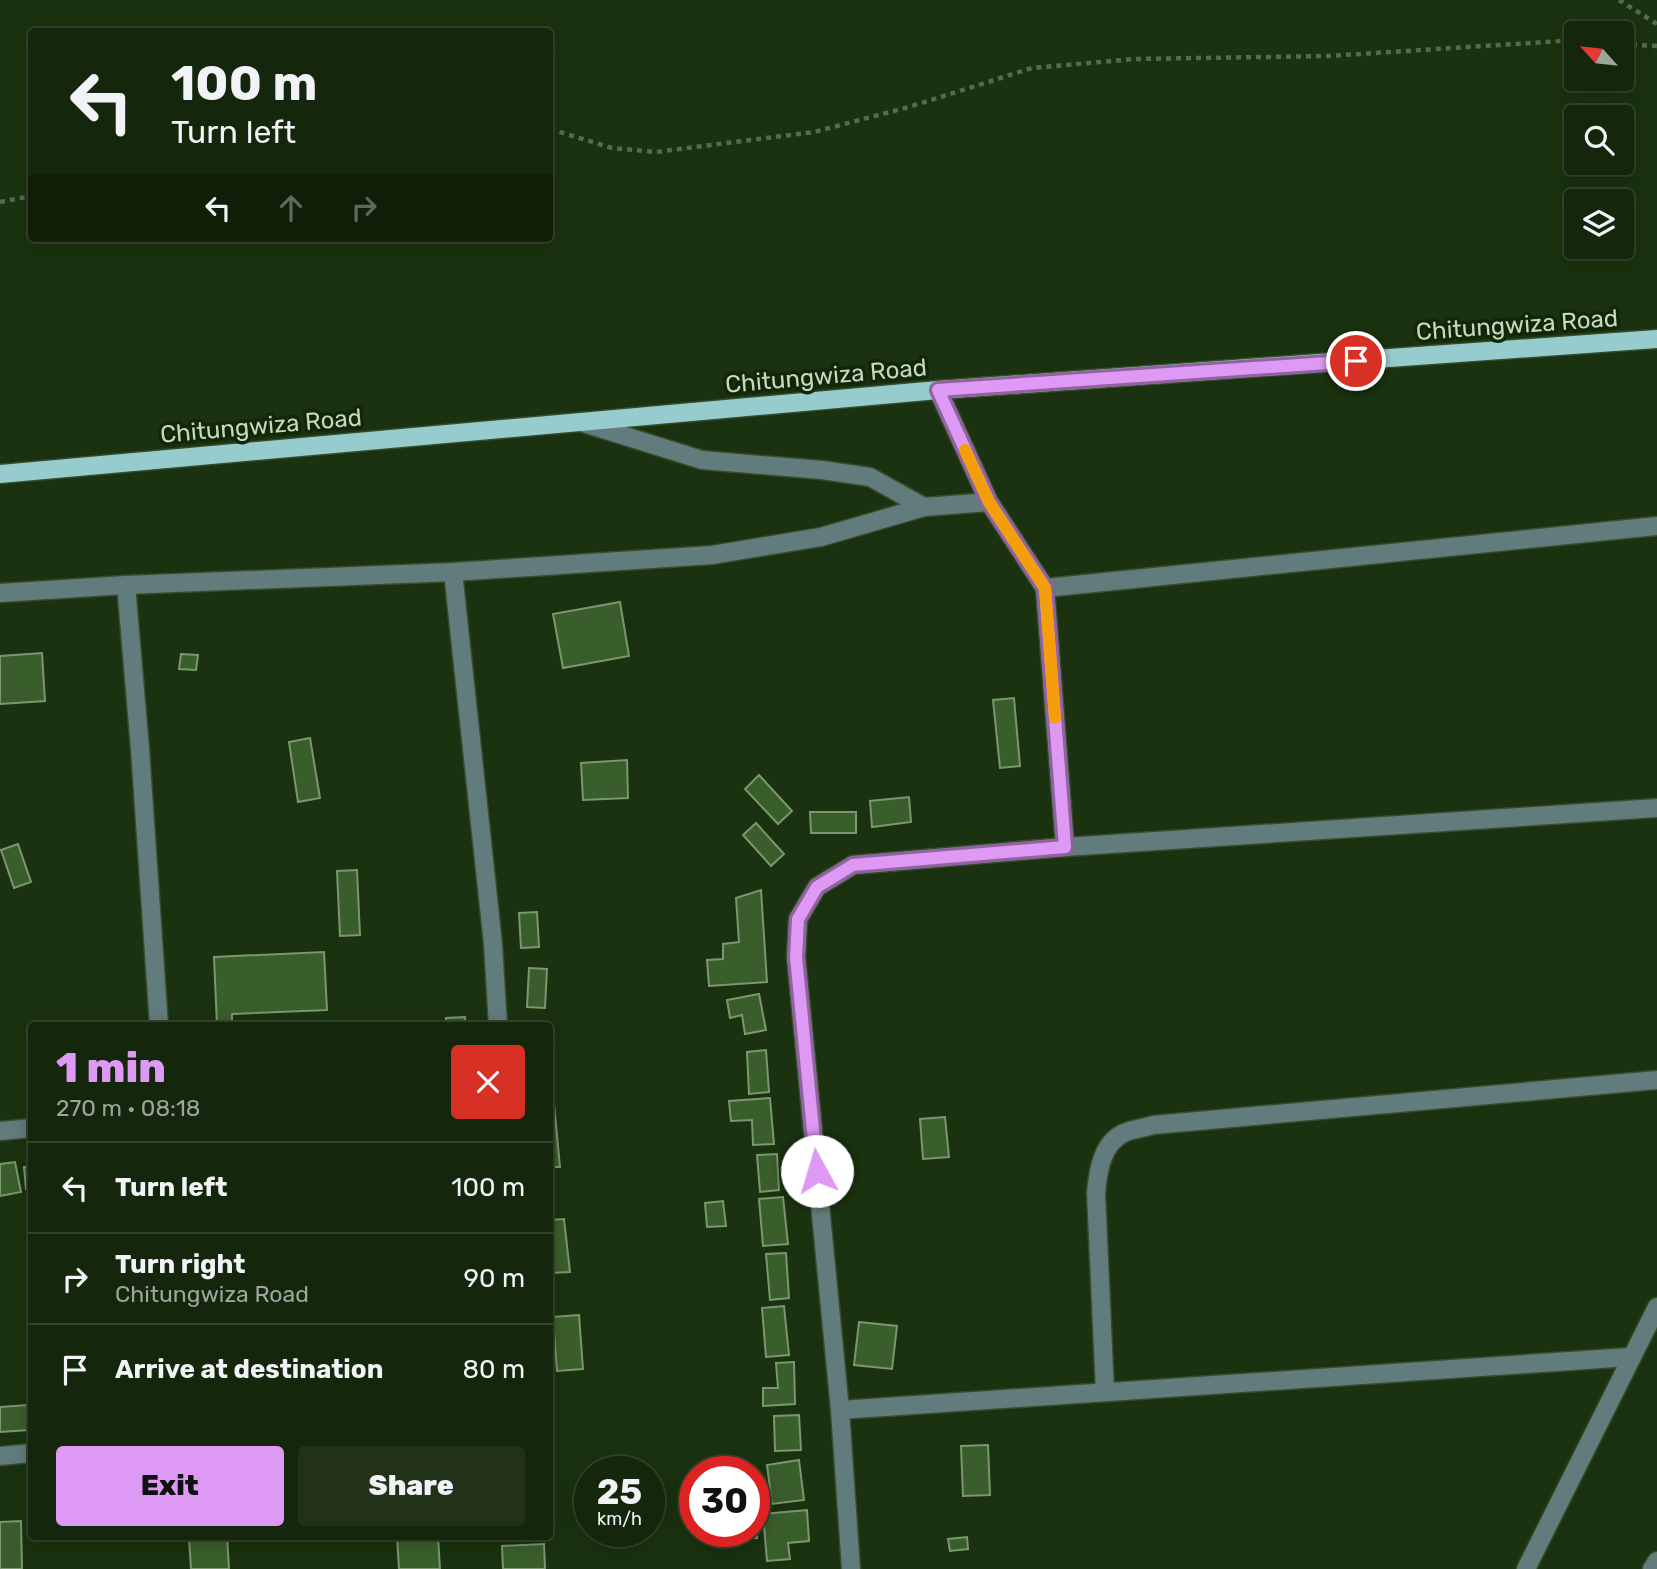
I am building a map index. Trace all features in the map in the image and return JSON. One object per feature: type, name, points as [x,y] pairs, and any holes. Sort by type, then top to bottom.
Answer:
[{"type":"main road","name":"Chitungwiza Road","points":[[0,474],[938,390],[1657,339]]},
{"type":"street","points":[[938,390],[989,502],[1045,588],[1065,847]]},
{"type":"street","points":[[580,422],[702,460],[822,470],[870,477],[924,507]]},
{"type":"street","points":[[0,593],[126,585],[453,572],[712,555],[821,537],[924,507],[989,502]]},
{"type":"street","points":[[1045,588],[1657,526]]},
{"type":"street","points":[[453,572],[493,944],[498,1022]]},
{"type":"street","points":[[126,585],[159,1022]]},
{"type":"street","points":[[851,1569],[840,1410],[796,957],[798,919],[817,887],[853,865],[1065,847],[1657,808]]},
{"type":"street","points":[[1105,1392],[1096,1193],[1099,1166],[1108,1146],[1123,1133],[1153,1125],[1657,1080]]},
{"type":"street","points":[[0,1131],[28,1128]]},
{"type":"street","points":[[1526,1569],[1657,1307]]},
{"type":"street","points":[[840,1410],[1630,1357]]},
{"type":"street","points":[[0,1456],[28,1453]]},
{"type":"street","points":[[1652,1569],[1657,1561]]},
{"type":"path","points":[[1619,0],[1657,24]]},
{"type":"path","points":[[553,130],[612,148],[656,152],[814,132],[909,107],[1032,68],[1135,59],[1328,56],[1564,41]]},
{"type":"path","points":[[1634,45],[1657,46]]},
{"type":"path","points":[[0,202],[28,197]]},
{"type":"building","points":[[620,602],[629,656],[563,668],[553,614]]},
{"type":"building","points":[[42,653],[45,701],[0,704],[0,656]]},
{"type":"building","points":[[181,654],[198,655],[196,670],[179,669]]},
{"type":"building","points":[[1014,698],[1020,766],[1000,768],[993,700]]},
{"type":"building","points":[[310,738],[320,798],[298,802],[289,742]]},
{"type":"building","points":[[627,760],[628,798],[583,800],[581,763]]},
{"type":"building","points":[[759,775],[792,811],[778,824],[745,789]]},
{"type":"building","points":[[909,797],[911,822],[872,827],[870,801]]},
{"type":"building","points":[[810,812],[856,812],[856,833],[811,833]]},
{"type":"building","points":[[756,823],[784,854],[771,866],[743,835]]},
{"type":"building","points":[[18,844],[31,882],[14,888],[1,850]]},
{"type":"building","points":[[357,870],[360,935],[340,936],[337,871]]},
{"type":"building","points":[[761,890],[767,982],[709,986],[707,960],[723,959],[723,944],[739,942],[736,898]]},
{"type":"building","points":[[537,912],[539,947],[521,948],[519,913]]},
{"type":"building","points":[[324,952],[327,1010],[232,1014],[232,1022],[217,1022],[214,957]]},
{"type":"building","points":[[529,968],[547,969],[545,1008],[527,1007]]},
{"type":"building","points":[[759,994],[766,1030],[745,1034],[742,1015],[730,1018],[727,1000]]},
{"type":"building","points":[[465,1017],[466,1022],[446,1022],[446,1018]]},
{"type":"building","points":[[766,1050],[769,1092],[749,1094],[747,1052]]},
{"type":"building","points":[[553,1093],[560,1167],[553,1167]]},
{"type":"building","points":[[770,1098],[774,1144],[753,1145],[752,1120],[731,1121],[729,1101]]},
{"type":"building","points":[[945,1117],[949,1157],[923,1159],[920,1119]]},
{"type":"building","points":[[777,1154],[779,1190],[760,1192],[757,1155]]},
{"type":"building","points":[[15,1162],[21,1192],[0,1196],[0,1164]]},
{"type":"building","points":[[24,1167],[28,1167],[28,1189]]},
{"type":"building","points":[[783,1197],[788,1244],[763,1246],[759,1199]]},
{"type":"building","points":[[723,1201],[726,1226],[707,1227],[705,1203]]},
{"type":"building","points":[[564,1219],[570,1272],[553,1273],[553,1220]]},
{"type":"building","points":[[786,1253],[789,1298],[770,1300],[766,1254]]},
{"type":"building","points":[[784,1306],[789,1355],[766,1357],[762,1308]]},
{"type":"building","points":[[579,1315],[583,1369],[557,1371],[553,1317]]},
{"type":"building","points":[[859,1322],[897,1326],[892,1369],[854,1365]]},
{"type":"building","points":[[794,1362],[795,1404],[763,1406],[763,1388],[778,1388],[776,1363]]},
{"type":"building","points":[[28,1405],[28,1430],[0,1432],[0,1407]]},
{"type":"building","points":[[799,1415],[801,1450],[775,1451],[774,1416]]},
{"type":"building","points":[[988,1445],[990,1495],[963,1496],[961,1446]]},
{"type":"building","points":[[799,1460],[804,1500],[772,1504],[770,1465]]},
{"type":"building","points":[[807,1510],[809,1541],[788,1543],[790,1559],[767,1561],[766,1547],[770,1547],[770,1513]]},
{"type":"building","points":[[21,1521],[22,1569],[0,1569],[0,1522]]},
{"type":"building","points":[[967,1537],[968,1549],[950,1551],[948,1539]]},
{"type":"building","points":[[189,1540],[227,1540],[229,1569],[191,1569]]},
{"type":"building","points":[[397,1540],[438,1540],[440,1569],[399,1569]]},
{"type":"building","points":[[544,1544],[545,1569],[503,1569],[502,1546]]},
{"type":"slow traffic","points":[[965,450],[989,502],[1045,588],[1055,718]]},
{"type":"route","points":[[817,1171],[796,957],[798,919],[817,887],[853,865],[1065,847],[1045,588],[989,502],[938,390],[1356,361]]}]
